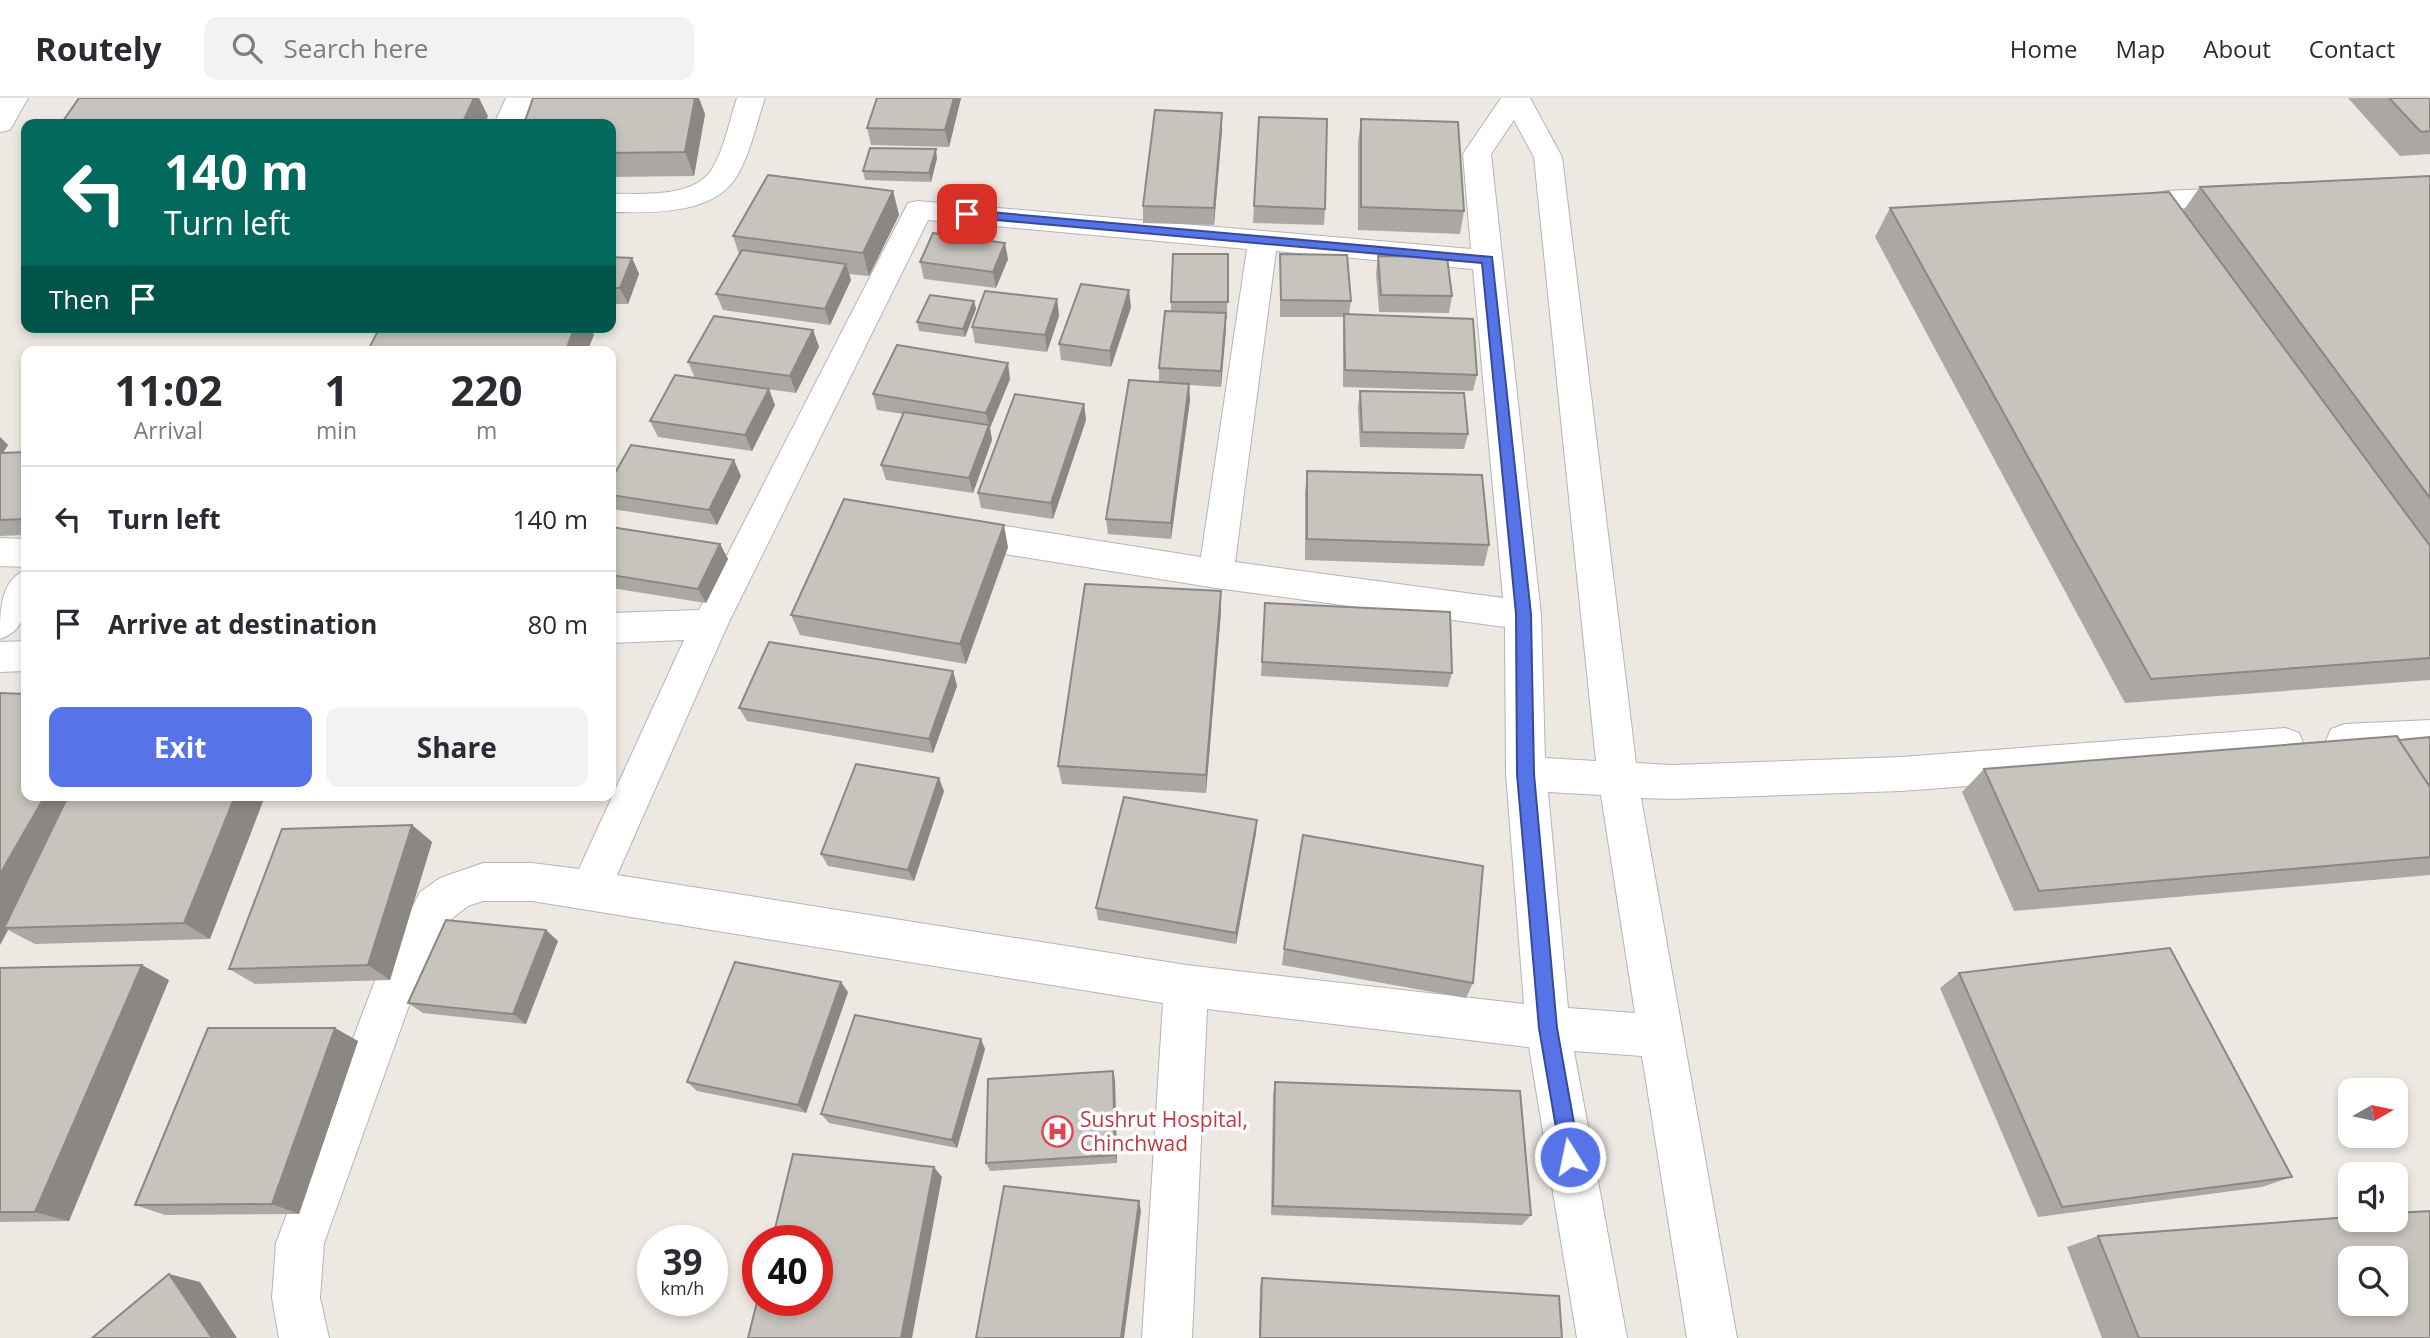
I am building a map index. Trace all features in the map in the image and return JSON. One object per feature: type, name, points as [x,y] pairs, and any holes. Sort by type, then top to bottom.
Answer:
[{"type":"street","points":[[0,124],[14,98]]},
{"type":"street","points":[[510,119],[520,98]]},
{"type":"street","points":[[616,203],[650,203],[702,194],[723,177],[751,98]]},
{"type":"street","points":[[1602,1338],[1548,1028],[1525,774],[1523,614],[1476,153],[1516,98],[1548,157],[1618,779],[1712,1338]]},
{"type":"street","points":[[2167,200],[2278,194]]},
{"type":"street","points":[[590,890],[710,624],[918,210],[1488,260]]},
{"type":"street","points":[[1216,574],[1263,240]]},
{"type":"street","points":[[986,537],[1216,574],[1523,614]]},
{"type":"street","points":[[0,552],[21,554]]},
{"type":"street","points":[[0,624],[21,592]]},
{"type":"street","points":[[616,628],[710,624]]},
{"type":"street","points":[[0,657],[21,656]]},
{"type":"street","points":[[1525,774],[1672,782],[1901,774],[2399,737],[2430,737]]},
{"type":"street","points":[[304,1338],[296,1298],[300,1243],[374,1037],[398,978],[435,906],[455,891],[483,882],[532,882],[590,890],[1186,986],[1548,1028],[1661,1037]]},
{"type":"street","points":[[1167,1338],[1186,986]]},
{"type":"building","points":[[79,98],[474,98],[464,119],[64,119]]},
{"type":"building","points":[[533,98],[695,98],[685,152],[616,153],[616,119],[526,119]]},
{"type":"building","points":[[877,98],[954,98],[945,130],[867,128]]},
{"type":"building","points":[[2389,98],[2430,98],[2430,131],[2421,132]]},
{"type":"building","points":[[1155,110],[1222,113],[1214,208],[1143,206]]},
{"type":"building","points":[[1259,117],[1327,119],[1325,209],[1254,206]]},
{"type":"building","points":[[1361,119],[1458,122],[1464,211],[1361,207]]},
{"type":"building","points":[[870,148],[936,149],[929,173],[863,171]]},
{"type":"building","points":[[768,175],[893,191],[863,253],[733,236]]},
{"type":"building","points":[[2430,176],[2430,498],[2200,187]]},
{"type":"building","points":[[2169,192],[2430,546],[2430,658],[2151,679],[1890,208]]},
{"type":"building","points":[[933,233],[1005,243],[993,272],[920,262]]},
{"type":"building","points":[[742,250],[846,264],[825,309],[716,294]]},
{"type":"building","points":[[1173,254],[1228,254],[1228,302],[1171,302]]},
{"type":"building","points":[[1280,254],[1347,255],[1351,301],[1281,300]]},
{"type":"building","points":[[1378,256],[1447,257],[1452,296],[1381,295]]},
{"type":"building","points":[[616,257],[632,258],[620,288],[616,288]]},
{"type":"building","points":[[1081,284],[1129,290],[1110,351],[1059,344]]},
{"type":"building","points":[[985,291],[1057,299],[1045,335],[972,327]]},
{"type":"building","points":[[930,295],[974,301],[963,329],[917,322]]},
{"type":"building","points":[[1165,311],[1226,313],[1221,371],[1159,368]]},
{"type":"building","points":[[1344,314],[1473,319],[1477,375],[1345,370]]},
{"type":"building","points":[[714,316],[813,330],[790,376],[688,362]]},
{"type":"building","points":[[377,333],[573,333],[567,346],[370,346]]},
{"type":"building","points":[[897,345],[1008,363],[986,413],[873,394]]},
{"type":"building","points":[[675,375],[769,389],[745,435],[650,421]]},
{"type":"building","points":[[1129,380],[1189,384],[1171,523],[1106,519]]},
{"type":"building","points":[[1360,391],[1464,393],[1468,434],[1362,432]]},
{"type":"building","points":[[1015,394],[1084,404],[1051,503],[978,493]]},
{"type":"building","points":[[904,412],[989,425],[969,478],[881,465]]},
{"type":"building","points":[[631,445],[734,460],[709,510],[616,496],[616,471]]},
{"type":"building","points":[[21,452],[21,519],[0,520],[0,453]]},
{"type":"building","points":[[1307,471],[1482,475],[1489,545],[1307,539]]},
{"type":"building","points":[[844,499],[1004,525],[960,644],[791,615]]},
{"type":"building","points":[[616,528],[720,544],[698,589],[616,576]]},
{"type":"building","points":[[1085,584],[1221,591],[1206,775],[1058,766]]},
{"type":"building","points":[[1265,603],[1450,612],[1452,673],[1262,662]]},
{"type":"building","points":[[769,642],[953,671],[929,739],[739,708]]},
{"type":"building","points":[[0,693],[21,694],[21,801],[42,801],[0,874]]},
{"type":"building","points":[[2397,736],[2430,787],[2430,857],[2039,891],[1984,769]]},
{"type":"building","points":[[2430,737],[2430,787],[2399,740]]},
{"type":"building","points":[[856,764],[939,778],[908,870],[821,854]]},
{"type":"building","points":[[1124,797],[1257,820],[1236,933],[1096,908]]},
{"type":"building","points":[[66,801],[233,801],[184,923],[4,928]]},
{"type":"building","points":[[412,825],[368,965],[229,969],[282,829]]},
{"type":"building","points":[[1303,835],[1483,866],[1473,983],[1284,949]]},
{"type":"building","points":[[446,920],[546,930],[513,1014],[408,1003]]},
{"type":"building","points":[[2170,948],[2292,1177],[2062,1207],[1959,973]]},
{"type":"building","points":[[735,962],[841,982],[798,1105],[687,1082]]},
{"type":"building","points":[[142,965],[35,1212],[0,1212],[0,968]]},
{"type":"building","points":[[855,1015],[981,1039],[952,1140],[821,1114]]},
{"type":"building","points":[[208,1028],[335,1028],[272,1204],[135,1205]]},
{"type":"building","points":[[1113,1071],[1115,1155],[986,1163],[988,1079]]},
{"type":"building","points":[[1275,1082],[1520,1091],[1531,1215],[1273,1206]]},
{"type":"building","points":[[793,1154],[934,1167],[901,1338],[748,1338],[754,1316],[833,1316],[833,1225],[776,1225]]},
{"type":"building","points":[[1004,1186],[1139,1201],[1121,1338],[976,1338]]},
{"type":"building","points":[[2430,1211],[2430,1338],[2139,1338],[2098,1236],[2338,1218],[2338,1232],[2408,1232],[2408,1212]]},
{"type":"building","points":[[169,1274],[212,1338],[92,1338]]},
{"type":"building","points":[[1262,1278],[1559,1296],[1562,1338],[1260,1338]]},
{"type":"place","name":"Sushrut Hospital, Chinchwad","points":[[1057,1132]]},
{"type":"route","points":[[967,214],[1488,260],[1523,614],[1525,774],[1548,1028],[1570,1157]]}]
